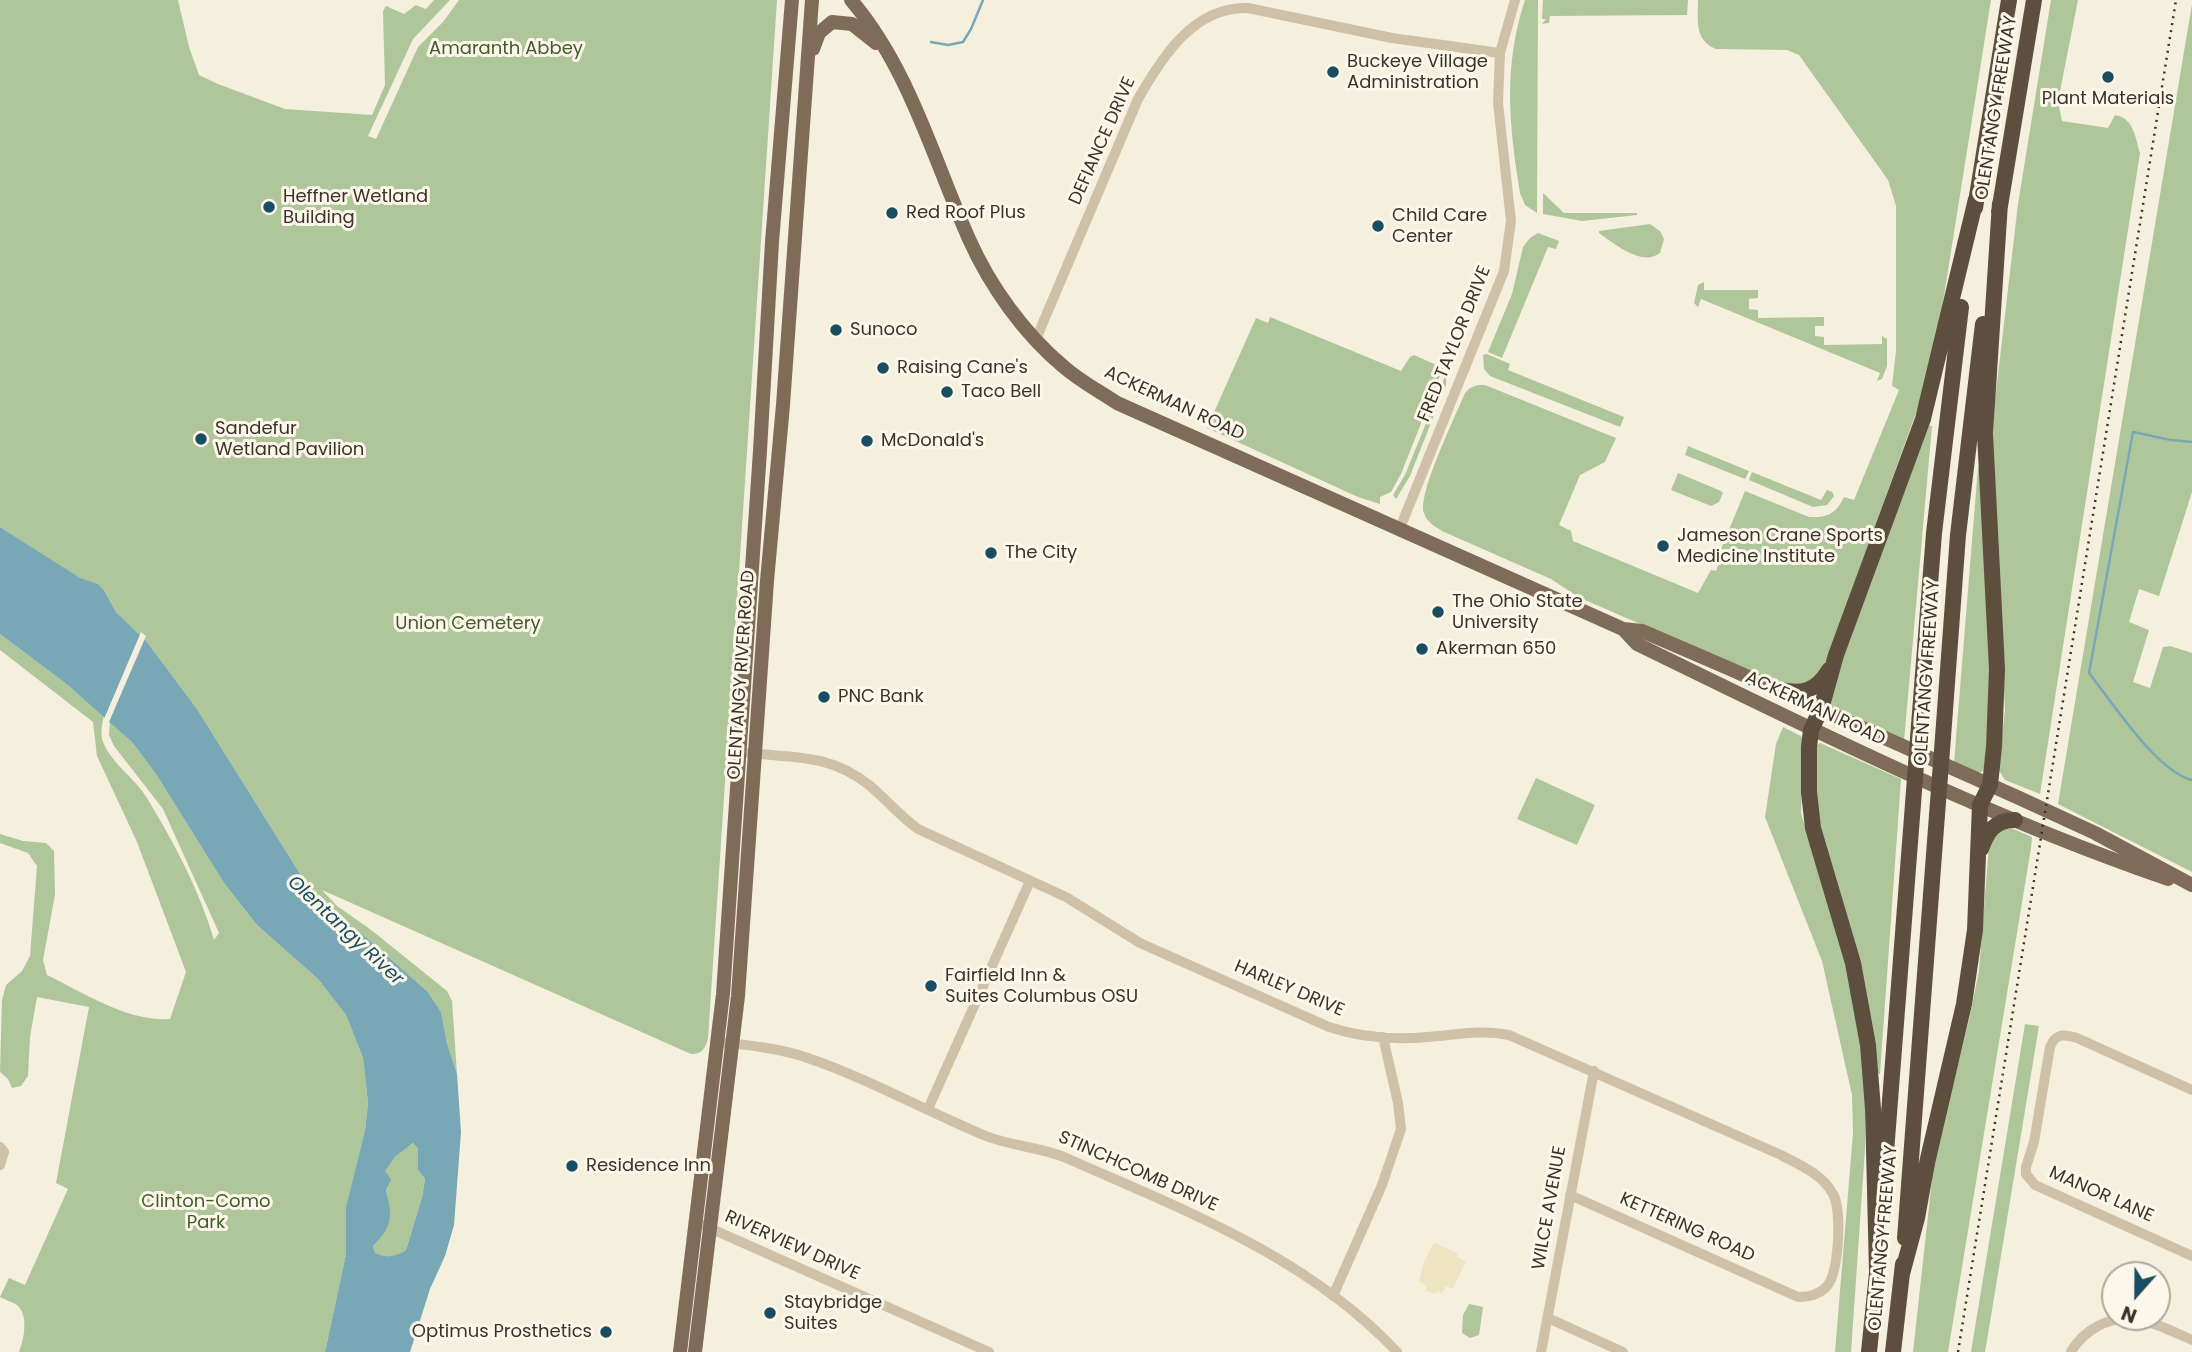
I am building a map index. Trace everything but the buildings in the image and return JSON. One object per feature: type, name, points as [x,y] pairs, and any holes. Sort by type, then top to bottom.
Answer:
[{"type":"highway","name":"OLENTANGY FREEWAY","points":[[1869,1352],[1934,533],[1953,357],[2009,0]]},
{"type":"highway","name":"OLENTANGY FREEWAY","points":[[1894,1352],[1958,535],[1978,360],[2000,203],[2034,0]]},
{"type":"highway","points":[[1877,1271],[1874,1109],[1868,1045],[1853,963],[1812,828],[1808,768],[1811,730],[1821,709],[1836,655],[1923,419],[1976,200]]},
{"type":"highway","points":[[1902,1274],[1964,1004],[1975,930],[1980,805],[1990,785],[1997,669],[1985,435],[2000,203]]},
{"type":"highway","points":[[1777,690],[1805,692],[1814,688],[1827,673],[1836,655]]},
{"type":"highway","points":[[1979,859],[1990,830],[2007,820],[2015,820]]},
{"type":"main road","name":"OLENTANGY RIVER ROAD","points":[[695,1352],[738,996],[812,0]]},
{"type":"main road","name":"ACKERMAN ROAD","points":[[851,0],[866,18],[904,82],[969,239],[985,270],[1007,304],[1036,339],[1080,380],[1117,403],[1623,629],[1642,632],[1990,785],[2095,833],[2192,887]]},
{"type":"main road","name":"OLENTANGY RIVER ROAD","points":[[680,1352],[718,1042],[740,752],[771,254],[791,4]]},
{"type":"main road","points":[[806,70],[819,33],[832,22],[852,24],[889,55]]},
{"type":"main road","name":"ACKERMAN ROAD","points":[[1623,629],[1637,644],[1811,730],[2015,820],[2121,863],[2192,887]]},
{"type":"street","name":"FRED TAYLOR DRIVE","points":[[1400,528],[1504,271],[1511,221],[1498,103],[1500,53],[1515,0]]},
{"type":"street","name":"DEFIANCE DRIVE","points":[[1036,339],[1138,99],[1166,56],[1194,25],[1207,16],[1226,9],[1248,8],[1392,38],[1500,53]]},
{"type":"street","name":"HARLEY DRIVE","points":[[740,752],[804,756],[842,767],[871,786],[918,830],[1075,902],[1140,943],[1344,1032],[1423,1038],[1495,1032],[1523,1040],[1781,1155],[1810,1170],[1832,1191],[1838,1203],[1839,1218],[1828,1285],[1806,1297],[1789,1293]]},
{"type":"street","points":[[928,1109],[1031,881]]},
{"type":"street","name":"MANOR LANE","points":[[2192,1090],[2064,1034],[2057,1036],[2050,1047],[2034,1142],[2026,1167],[2029,1181],[2192,1256]]},
{"type":"street","points":[[1333,1296],[1382,1185],[1401,1129],[1383,1037]]},
{"type":"street","name":"STINCHCOMB DRIVE","points":[[718,1042],[778,1050],[806,1057],[988,1137],[1064,1157],[1236,1234],[1271,1254],[1356,1312],[1397,1352]]},
{"type":"street","name":"WILCE AVENUE","points":[[1541,1352],[1594,1071]]},
{"type":"street","points":[[0,1147],[4,1152],[0,1165]]},
{"type":"street","name":"KETTERING ROAD","points":[[1570,1195],[1789,1293]]},
{"type":"street","name":"RIVERVIEW DRIVE","points":[[696,1222],[989,1352]]},
{"type":"street","points":[[1548,1318],[1623,1352]]},
{"type":"street","points":[[2071,1352],[2092,1329],[2115,1320],[2141,1319],[2192,1340]]},
{"type":"green space","name":"Union Cemetery","points":[[0,0],[178,0],[199,75],[285,109],[372,115],[385,85],[383,11],[386,6],[404,14],[416,5],[426,9],[434,0],[450,0],[413,39],[368,136],[376,139],[418,47],[443,22],[459,0],[777,0],[708,1038],[701,1052],[691,1054],[322,890],[337,906],[447,991],[452,1001],[457,1074],[441,1012],[428,992],[361,933],[328,912],[312,893],[197,709],[147,642],[116,612],[104,590],[98,584],[80,579],[0,527]]},
{"type":"green space","points":[[1525,0],[1538,0],[1537,213],[1525,205],[1520,193],[1511,120],[1513,49]]},
{"type":"green space","points":[[1543,0],[1688,0],[1687,15],[1550,16],[1549,23],[1542,24],[1546,19],[1542,19]]},
{"type":"green space","points":[[1698,0],[1991,0],[1942,308],[1922,396],[1822,673],[1814,685],[1779,683],[1767,679],[1578,597],[1551,579],[1444,532],[1430,522],[1424,513],[1426,490],[1465,393],[1471,387],[1482,385],[1616,438],[1605,462],[1580,475],[1559,525],[1571,531],[1573,541],[1698,593],[1711,570],[1716,571],[1719,562],[1716,561],[1745,491],[1809,517],[1830,514],[1844,497],[1854,500],[1899,390],[1892,386],[1896,351],[1896,206],[1888,180],[1799,55],[1787,50],[1716,49],[1701,35]]},
{"type":"green space","points":[[2051,0],[2078,0],[2058,101],[2062,121],[2108,128],[2115,115],[2121,117],[2133,129],[2140,153],[2040,794],[2005,780],[1998,769],[2005,710],[1992,457],[1995,400],[2018,204]]},
{"type":"green space","points":[[2192,4],[2192,492],[2159,596],[2139,589],[2129,622],[2149,630],[2133,682],[2150,688],[2163,647],[2170,646],[2192,653],[2192,872],[2058,804]]},
{"type":"green space","points":[[1543,193],[1564,213],[1637,215],[1582,221],[1543,214]]},
{"type":"green space","points":[[1650,224],[1660,231],[1664,239],[1660,253],[1653,257],[1637,256],[1599,233],[1599,231]]},
{"type":"green space","points":[[1538,233],[1559,241],[1556,249],[1548,247],[1502,358],[1488,352],[1512,294],[1523,247]]},
{"type":"green space","points":[[1704,282],[1704,290],[1758,290],[1758,298],[1749,299],[1749,309],[1758,310],[1758,318],[1824,317],[1824,326],[1815,326],[1815,336],[1824,337],[1824,345],[1882,344],[1882,336],[1887,339],[1887,366],[1882,379],[1877,381],[1880,373],[1701,299],[1698,307],[1694,303],[1698,285]]},
{"type":"green space","points":[[1270,317],[1401,371],[1414,355],[1443,368],[1401,474],[1391,492],[1380,497],[1380,504],[1358,497],[1207,428],[1256,318],[1268,323]]},
{"type":"green space","points":[[1487,354],[1510,364],[1508,370],[1624,417],[1620,427],[1490,376],[1484,369],[1483,355]]},
{"type":"green space","points":[[1446,374],[1446,385],[1410,476],[1396,499],[1393,495],[1405,475]]},
{"type":"green space","points":[[1929,426],[1932,426],[1904,741],[1828,706],[1826,702]]},
{"type":"green space","points":[[1688,446],[1749,471],[1745,479],[1685,455]]},
{"type":"green space","points":[[1978,467],[1991,663],[1985,767],[1982,772],[1976,773],[1954,763]]},
{"type":"green space","points":[[1752,472],[1821,500],[1827,490],[1834,496],[1827,505],[1813,507],[1749,480]]},
{"type":"green space","points":[[1678,473],[1721,491],[1723,493],[1719,502],[1711,506],[1671,490]]},
{"type":"green space","name":"Clinton-Como Park","points":[[0,634],[104,715],[103,742],[117,764],[147,798],[166,831],[194,885],[214,940],[219,933],[163,809],[114,746],[109,735],[110,720],[132,742],[156,774],[224,883],[257,925],[318,979],[346,1015],[363,1058],[368,1103],[365,1130],[346,1206],[346,1254],[325,1352],[19,1352],[24,1334],[21,1309],[0,1297],[9,1278],[25,1285],[68,1189],[56,1183],[89,1007],[37,997],[30,1037],[28,1076],[21,1086],[12,1088],[8,1079],[0,1072],[2,1000],[6,985],[22,971],[30,956],[37,866],[28,853],[0,843],[0,834],[23,841],[46,843],[54,851],[55,895],[43,960],[47,975],[122,1011],[154,1019],[170,1019],[186,972],[137,842],[97,756],[93,722],[0,650]]},
{"type":"green space","points":[[1783,727],[1801,736],[1804,742],[1801,813],[1855,1000],[1865,1079],[1865,1149],[1851,1352],[1835,1352],[1853,1133],[1852,1095],[1822,961],[1765,817],[1776,744]]},
{"type":"green space","points":[[1820,743],[1901,779],[1880,1074],[1876,1073],[1817,813],[1815,758],[1817,745]]},
{"type":"green space","points":[[1536,778],[1595,805],[1577,845],[1517,819]]},
{"type":"green space","points":[[2011,828],[2032,837],[2031,848],[1948,1352],[1913,1352],[1934,1161],[1979,971],[1989,845],[2001,831]]},
{"type":"green space","points":[[2025,1024],[2039,1026],[1985,1352],[1971,1352]]},
{"type":"green space","points":[[413,1143],[418,1149],[418,1170],[425,1179],[406,1250],[395,1256],[378,1255],[374,1253],[373,1246],[386,1227],[389,1214],[386,1191],[388,1187],[384,1172],[395,1157]]},
{"type":"green space","points":[[1469,1304],[1483,1307],[1479,1335],[1470,1338],[1462,1333],[1463,1315]]},
{"type":"shaded area","points":[[1434,1243],[1458,1253],[1457,1257],[1466,1261],[1453,1289],[1446,1286],[1442,1293],[1437,1291],[1435,1294],[1425,1290],[1427,1286],[1419,1282],[1424,1262]]},
{"type":"water","name":"Olentangy River","points":[[0,527],[80,578],[98,584],[104,590],[116,612],[147,642],[197,709],[312,893],[328,912],[361,933],[428,992],[441,1012],[457,1074],[461,1132],[454,1225],[410,1352],[325,1352],[346,1254],[346,1206],[365,1130],[368,1103],[363,1058],[346,1015],[318,979],[257,925],[224,883],[156,774],[132,742],[69,686],[0,634]],"holes":[[[413,1143],[418,1149],[418,1170],[425,1179],[406,1250],[395,1255],[379,1255],[375,1253],[373,1246],[384,1233],[390,1215],[386,1191],[391,1179],[385,1171],[395,1157]]]},
{"type":"pier","points":[[141,632],[146,636],[109,722],[104,719]]},
{"type":"waterway","points":[[931,42],[948,45],[963,42],[983,0]]},
{"type":"waterway","points":[[2192,442],[2133,432],[2089,673],[2150,750],[2164,764],[2192,780]]},
{"type":"railway","points":[[1958,1352],[2176,0]]},
{"type":"place","name":"Buckeye Village Administration","points":[[1333,72]]},
{"type":"place","name":"Plant Materials","points":[[2108,77]]},
{"type":"place","name":"Heffner Wetland Building","points":[[269,207]]},
{"type":"place","name":"Red Roof Plus","points":[[892,213]]},
{"type":"place","name":"Child Care Center","points":[[1378,226]]},
{"type":"place","name":"Sunoco","points":[[836,330]]},
{"type":"place","name":"Raising Cane's","points":[[883,368]]},
{"type":"place","name":"Taco Bell","points":[[947,392]]},
{"type":"place","name":"Sandefur Wetland Pavilion","points":[[201,439]]},
{"type":"place","name":"McDonald's","points":[[867,441]]},
{"type":"place","name":"Jameson Crane Sports Medicine Institute","points":[[1663,546]]},
{"type":"place","name":"The City","points":[[991,553]]},
{"type":"place","name":"The Ohio State University","points":[[1438,612]]},
{"type":"place","name":"Akerman 650","points":[[1422,649]]},
{"type":"place","name":"PNC Bank","points":[[824,697]]},
{"type":"place","name":"Fairfield Inn & Suites Columbus OSU","points":[[931,986]]},
{"type":"place","name":"Residence Inn","points":[[572,1166]]},
{"type":"place","name":"Staybridge Suites","points":[[770,1313]]},
{"type":"place","name":"Optimus Prosthetics","points":[[606,1332]]},
{"type":"park label","name":"Amaranth Abbey","points":[[506,49]]}]
